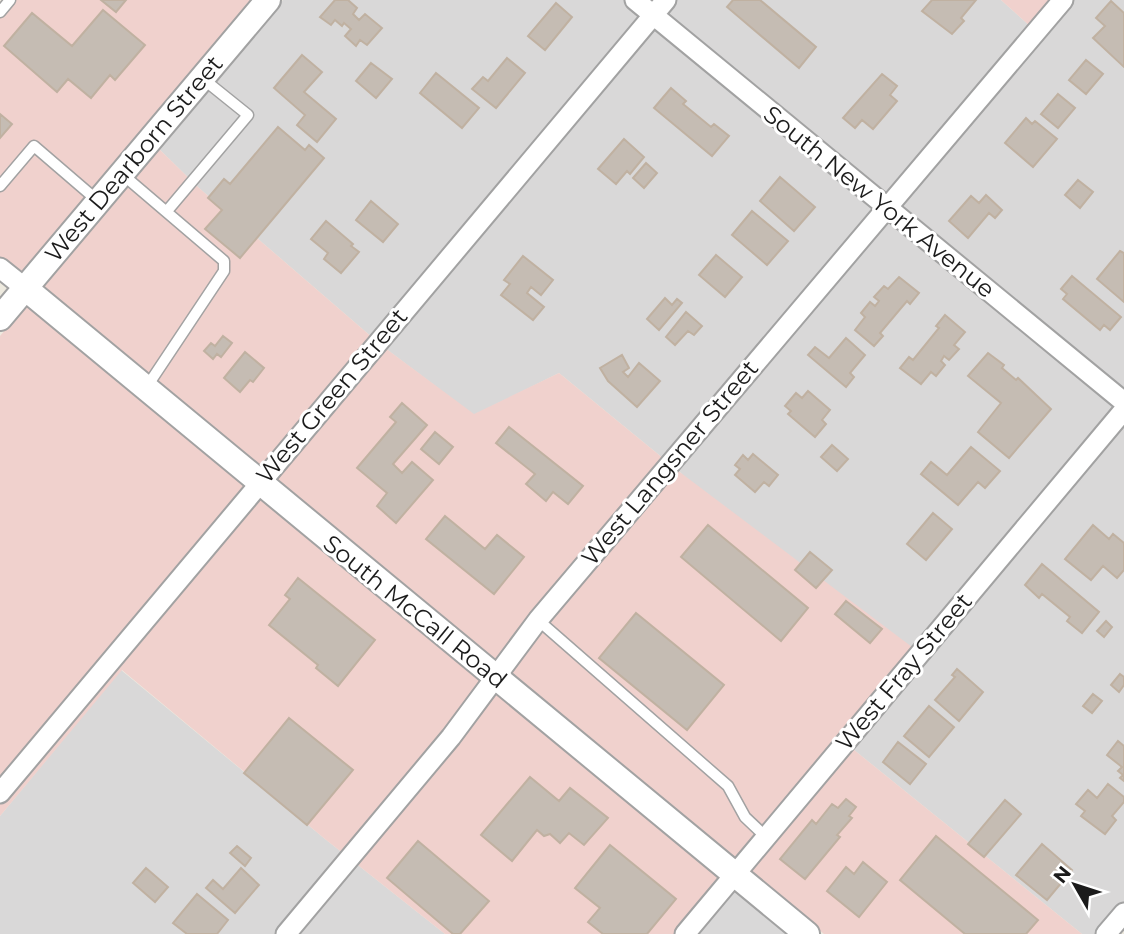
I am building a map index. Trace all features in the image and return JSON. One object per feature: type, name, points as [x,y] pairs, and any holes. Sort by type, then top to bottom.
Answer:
[{"type":"street","name":"West Dearborn Street","points":[[0,318],[268,0]]},
{"type":"street","name":"South New York Avenue","points":[[635,0],[660,8],[886,208],[1124,402]]},
{"type":"street","name":"West Langsner Street","points":[[286,934],[451,737],[538,620],[1063,0]]},
{"type":"street","name":"West Green Street","points":[[0,793],[660,8]]},
{"type":"street","points":[[0,268],[25,288]]},
{"type":"street","name":"South McCall Road","points":[[25,288],[807,934]]},
{"type":"street","name":"West Fray Street","points":[[685,934],[1124,410]]},
{"type":"street","points":[[1106,934],[1124,913]]},
{"type":"lane","points":[[0,12],[10,0]]},
{"type":"lane","points":[[167,211],[248,115],[202,78]]},
{"type":"lane","points":[[0,187],[34,146],[98,201]]},
{"type":"lane","points":[[122,173],[224,261],[224,271],[146,388]]},
{"type":"lane","points":[[538,620],[728,786],[745,817],[765,836]]},
{"type":"shaded area","points":[[9,0],[253,0],[18,278],[0,262],[0,11]]},
{"type":"shaded area","points":[[283,0],[1001,0],[1041,36],[1070,0],[1124,0],[1124,908],[1104,934],[1082,934],[838,737],[681,473],[559,373],[474,415],[381,345],[199,188],[158,148]]},
{"type":"shaded area","points":[[1001,0],[1070,0],[1041,36]]},
{"type":"shaded area","points":[[158,148],[199,188],[381,345],[474,414],[559,373],[681,473],[916,650],[838,737],[1082,934],[824,934],[41,288]]},
{"type":"shaded area","points":[[28,303],[735,889],[698,934],[445,934],[325,839],[122,670],[0,816],[0,336]]},
{"type":"shaded area","points":[[121,670],[325,839],[445,934],[0,934],[0,816]]},
{"type":"shaded area","points":[[735,889],[790,934],[698,934]]},
{"type":"building","points":[[101,0],[126,0],[116,12]]},
{"type":"building","points":[[335,0],[348,0],[357,8],[353,14],[359,20],[365,14],[382,28],[367,45],[360,40],[356,46],[345,36],[351,29],[344,23],[342,26],[335,20],[331,25],[320,17]]},
{"type":"building","points":[[733,0],[760,0],[816,47],[799,68],[727,7]]},
{"type":"building","points":[[932,0],[976,0],[961,18],[964,21],[952,34],[922,11]]},
{"type":"building","points":[[1111,1],[1124,13],[1124,67],[1093,38],[1105,26],[1096,18]]},
{"type":"building","points":[[556,3],[572,17],[545,50],[528,36]]},
{"type":"building","points":[[103,10],[145,45],[115,80],[110,75],[91,98],[68,79],[57,92],[4,46],[32,13],[72,46]]},
{"type":"building","points":[[302,55],[322,72],[304,92],[336,119],[317,142],[297,125],[305,115],[274,88]]},
{"type":"building","points":[[507,58],[525,73],[496,108],[472,89],[483,77],[488,81]]},
{"type":"building","points":[[1086,60],[1103,74],[1086,94],[1069,80]]},
{"type":"building","points":[[371,63],[392,79],[376,98],[356,81]]},
{"type":"building","points":[[436,73],[479,108],[462,128],[420,93]]},
{"type":"building","points":[[882,74],[897,86],[890,95],[897,101],[873,129],[862,120],[855,128],[843,118]]},
{"type":"building","points":[[671,88],[686,101],[683,104],[711,127],[714,124],[729,136],[712,156],[654,108]]},
{"type":"building","points":[[1058,94],[1075,108],[1058,128],[1041,114]]},
{"type":"building","points":[[0,114],[12,124],[0,138]]},
{"type":"building","points":[[1026,118],[1032,124],[1035,121],[1057,139],[1033,167],[1005,143]]},
{"type":"building","points":[[278,127],[305,150],[309,145],[324,158],[240,258],[205,229],[222,210],[208,198],[224,179],[230,184]]},
{"type":"building","points":[[624,139],[644,157],[630,174],[627,171],[616,184],[598,169]]},
{"type":"building","points":[[646,163],[657,173],[644,188],[633,178]]},
{"type":"building","points":[[780,177],[815,207],[794,231],[760,201]]},
{"type":"building","points":[[1078,180],[1093,192],[1080,208],[1065,195]]},
{"type":"building","points":[[986,195],[1002,210],[995,218],[989,213],[968,238],[949,221],[971,196],[979,203]]},
{"type":"building","points":[[371,201],[398,224],[383,242],[356,220]]},
{"type":"building","points":[[752,211],[788,241],[767,265],[732,235]]},
{"type":"building","points":[[326,221],[359,252],[341,273],[324,259],[328,253],[311,239]]},
{"type":"building","points":[[1120,251],[1124,253],[1124,302],[1097,279]]},
{"type":"building","points":[[716,255],[742,277],[725,297],[699,275]]},
{"type":"building","points":[[523,256],[553,280],[541,295],[531,287],[527,293],[544,307],[533,320],[501,295],[510,284],[504,280]]},
{"type":"building","points":[[1072,276],[1121,317],[1110,330],[1104,325],[1100,330],[1063,299],[1067,294],[1061,289]]},
{"type":"building","points":[[899,277],[919,293],[910,304],[907,301],[880,333],[883,336],[874,346],[855,330],[865,317],[861,313],[870,302],[875,306],[879,301],[874,297],[884,286],[888,289]]},
{"type":"building","points":[[665,298],[672,305],[677,299],[682,303],[659,330],[647,319]]},
{"type":"building","points":[[686,312],[702,326],[694,335],[688,331],[675,345],[666,337]]},
{"type":"building","points":[[945,315],[965,332],[954,345],[959,349],[949,360],[944,356],[941,361],[945,365],[936,376],[931,372],[921,384],[900,368],[909,357],[913,360],[939,328],[936,326]]},
{"type":"building","points":[[223,336],[232,343],[221,357],[217,354],[213,359],[204,351],[211,343],[215,346]]},
{"type":"building","points":[[846,338],[865,355],[850,373],[854,377],[846,387],[808,355],[815,347],[829,358]]},
{"type":"building","points":[[245,352],[264,368],[253,382],[250,380],[240,392],[224,378]]},
{"type":"building","points":[[988,353],[1051,409],[1009,458],[978,432],[1001,403],[968,376]]},
{"type":"building","points":[[622,355],[629,368],[623,372],[628,377],[639,363],[660,381],[637,407],[608,381],[600,368]]},
{"type":"building","points":[[808,391],[830,410],[822,420],[826,424],[815,437],[788,414],[791,411],[785,406],[796,393],[802,398]]},
{"type":"building","points":[[402,403],[427,425],[393,464],[402,473],[412,462],[433,480],[396,523],[377,506],[387,493],[357,468],[396,422],[390,417]]},
{"type":"building","points":[[509,427],[583,486],[568,504],[553,492],[546,501],[526,484],[535,474],[496,443]]},
{"type":"building","points":[[435,432],[453,447],[439,464],[421,449]]},
{"type":"building","points":[[832,445],[848,459],[837,471],[821,457]]},
{"type":"building","points":[[971,447],[1000,471],[985,488],[978,482],[958,505],[921,474],[931,462],[947,475]]},
{"type":"building","points":[[753,454],[778,475],[769,486],[764,482],[755,492],[735,475],[740,469],[735,465],[743,455],[748,460]]},
{"type":"building","points":[[933,513],[952,529],[926,560],[907,544]]},
{"type":"building","points":[[445,516],[485,549],[497,535],[524,557],[494,594],[426,539]]},
{"type":"building","points":[[708,525],[808,608],[781,641],[681,557]]},
{"type":"building","points":[[1093,525],[1109,539],[1113,534],[1124,543],[1124,570],[1117,578],[1103,566],[1091,580],[1065,559]]},
{"type":"building","points":[[810,552],[832,570],[816,588],[795,570]]},
{"type":"building","points":[[1042,564],[1099,612],[1082,633],[1067,621],[1070,617],[1042,594],[1039,598],[1025,585]]},
{"type":"building","points":[[298,578],[375,640],[338,686],[316,668],[318,665],[269,625],[290,599],[285,595]]},
{"type":"building","points":[[846,601],[882,629],[870,643],[835,614]]},
{"type":"building","points":[[636,613],[724,685],[687,730],[599,658]]},
{"type":"building","points":[[1106,621],[1112,627],[1104,637],[1097,631]]},
{"type":"building","points":[[957,669],[983,692],[959,721],[935,700],[955,677],[952,675]]},
{"type":"building","points":[[1120,674],[1124,677],[1124,685],[1119,692],[1111,685]]},
{"type":"building","points":[[1093,694],[1102,701],[1092,713],[1083,706]]},
{"type":"building","points":[[929,706],[954,727],[929,757],[904,736]]},
{"type":"building","points":[[289,718],[353,770],[307,825],[244,773]]},
{"type":"building","points":[[1118,741],[1124,746],[1124,781],[1120,778],[1123,775],[1118,771],[1122,767],[1107,755]]},
{"type":"building","points":[[898,742],[926,764],[910,784],[883,762]]},
{"type":"building","points":[[530,777],[559,801],[570,788],[608,818],[584,845],[569,833],[560,843],[550,834],[544,836],[537,830],[512,861],[481,835]]},
{"type":"building","points":[[1108,784],[1124,797],[1124,802],[1112,816],[1116,820],[1105,834],[1081,816],[1085,811],[1076,804],[1088,790],[1097,798]]},
{"type":"building","points":[[846,799],[856,807],[849,816],[852,818],[805,879],[780,859],[812,820],[816,824],[832,804],[838,808]]},
{"type":"building","points":[[1005,800],[1021,814],[984,857],[968,844]]},
{"type":"building","points":[[936,836],[1038,920],[1026,934],[965,934],[900,880]]},
{"type":"building","points":[[418,841],[489,901],[460,934],[453,934],[387,878]]},
{"type":"building","points":[[1042,844],[1072,870],[1047,900],[1016,875]]},
{"type":"building","points":[[610,845],[676,899],[647,934],[603,934],[588,922],[600,908],[575,888]]},
{"type":"building","points":[[237,846],[251,858],[245,866],[230,853]]},
{"type":"building","points":[[863,862],[887,882],[859,917],[827,891],[846,867],[854,874]]},
{"type":"building","points":[[146,868],[168,887],[155,902],[133,883]]},
{"type":"building","points":[[241,868],[259,885],[235,913],[206,888],[213,880],[223,889]]},
{"type":"building","points":[[197,894],[228,920],[217,934],[187,934],[173,923]]}]
